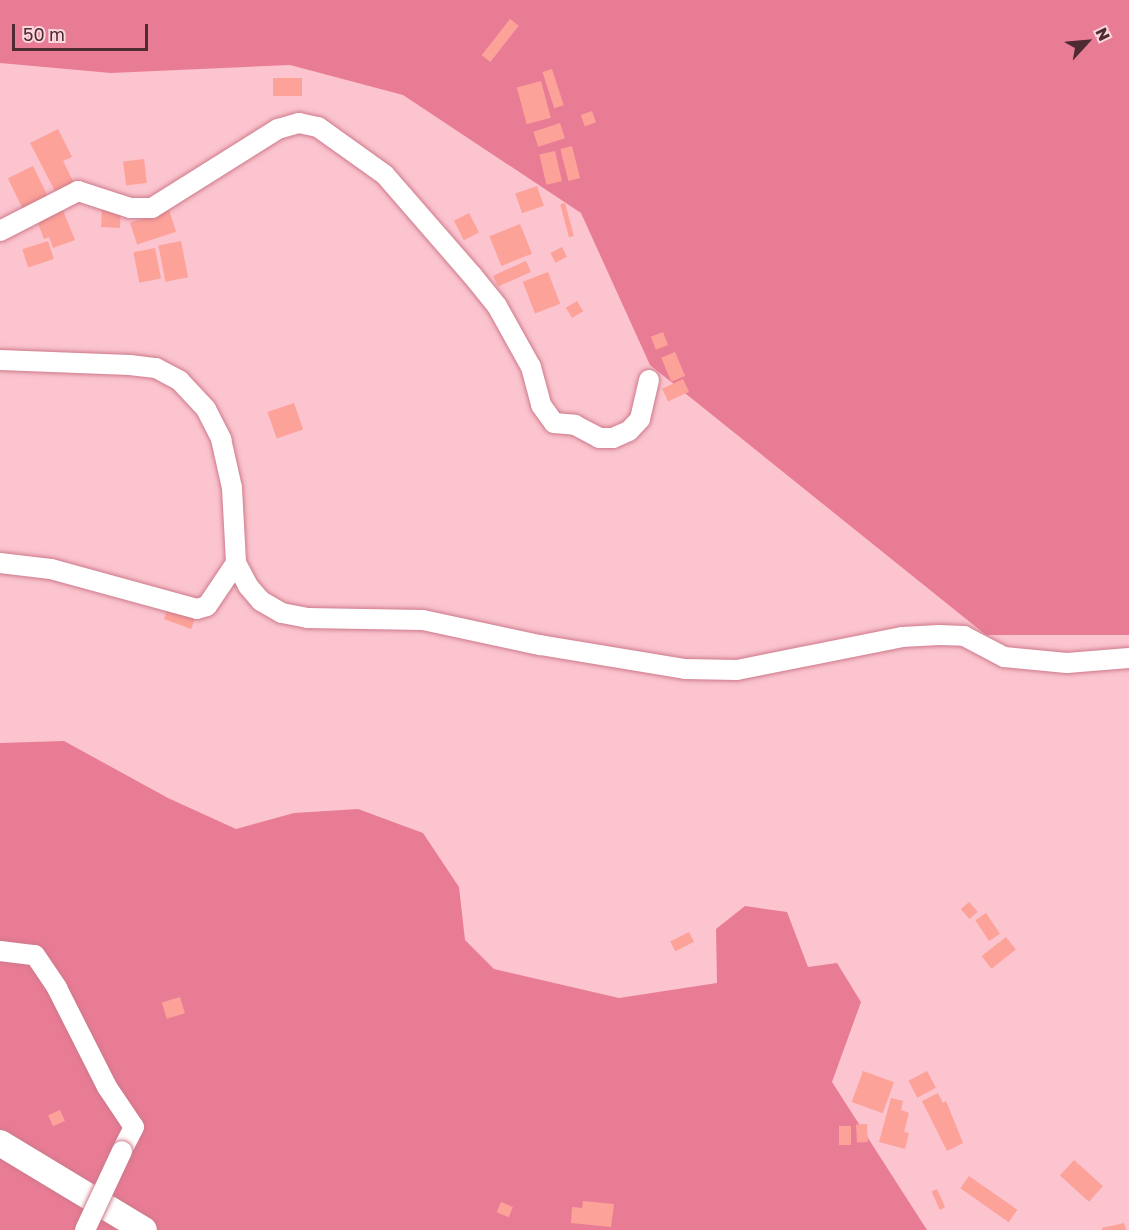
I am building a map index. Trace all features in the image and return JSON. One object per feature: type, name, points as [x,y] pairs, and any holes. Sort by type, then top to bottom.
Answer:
[{"type":"street","points":[[0,231],[78,191],[130,208],[152,208],[278,129],[299,123],[318,127],[385,175],[472,275],[496,306],[531,367],[541,405],[554,423],[575,425],[599,438],[613,438],[629,431],[640,419],[649,380]]},
{"type":"street","points":[[0,360],[156,368],[180,381],[206,409],[221,439],[232,488],[237,563],[255,594],[282,613],[308,618],[423,620],[540,645],[685,669],[737,670],[902,637],[939,635],[964,636],[1004,657],[1067,663],[1129,658]]},
{"type":"street","points":[[0,563],[51,569],[197,609],[207,606],[237,563]]},
{"type":"street","points":[[0,951],[35,955],[57,988],[107,1087],[134,1127],[85,1230]]},
{"type":"street","points":[[0,1143],[144,1230]]},
{"type":"shaded area","points":[[0,0],[1129,0],[1129,635],[986,635],[650,365],[581,213],[403,95],[290,65],[111,73],[0,63]]},
{"type":"shaded area","points":[[64,741],[168,798],[236,829],[294,813],[358,809],[423,833],[459,887],[465,940],[494,969],[619,998],[717,983],[716,929],[745,906],[787,912],[808,967],[837,963],[861,1002],[832,1082],[927,1230],[0,1230],[0,743]]},
{"type":"building","points":[[510,19],[519,26],[490,62],[482,55]]},
{"type":"building","points":[[552,69],[564,105],[554,108],[542,72]]},
{"type":"building","points":[[273,78],[302,78],[302,96],[273,96]]},
{"type":"building","points":[[541,81],[551,118],[527,124],[517,87]]},
{"type":"building","points":[[592,111],[596,122],[585,126],[581,115]]},
{"type":"building","points":[[560,123],[565,138],[538,147],[533,132]]},
{"type":"building","points":[[58,129],[72,157],[63,161],[74,183],[56,193],[30,143]]},
{"type":"building","points":[[572,146],[580,178],[568,181],[560,149]]},
{"type":"building","points":[[555,151],[562,181],[546,185],[539,155]]},
{"type":"building","points":[[144,159],[147,183],[126,185],[123,162]]},
{"type":"building","points":[[33,166],[48,197],[23,209],[8,178]]},
{"type":"building","points":[[537,186],[544,206],[522,213],[515,193]]},
{"type":"building","points":[[565,203],[574,236],[569,237],[560,204]]},
{"type":"building","points":[[62,208],[75,240],[53,248],[49,237],[44,239],[36,218]]},
{"type":"building","points":[[102,208],[121,209],[120,228],[101,227]]},
{"type":"building","points":[[169,210],[176,232],[137,245],[130,223]]},
{"type":"building","points":[[469,213],[479,233],[464,240],[454,221]]},
{"type":"building","points":[[520,224],[532,254],[501,266],[489,236]]},
{"type":"building","points":[[48,241],[54,259],[28,267],[22,249]]},
{"type":"building","points":[[181,241],[188,277],[165,282],[158,245]]},
{"type":"building","points":[[562,247],[567,257],[555,263],[550,253]]},
{"type":"building","points":[[155,248],[161,278],[139,283],[133,252]]},
{"type":"building","points":[[526,261],[531,272],[498,287],[493,276]]},
{"type":"building","points":[[548,272],[560,304],[535,313],[523,282]]},
{"type":"building","points":[[577,301],[583,311],[572,318],[566,308]]},
{"type":"building","points":[[663,332],[668,345],[656,350],[651,337]]},
{"type":"building","points":[[675,352],[685,376],[671,382],[661,358]]},
{"type":"building","points":[[683,379],[689,392],[668,401],[662,389]]},
{"type":"building","points":[[294,403],[303,429],[277,439],[268,412]]},
{"type":"building","points":[[169,605],[196,615],[191,629],[164,619]]},
{"type":"building","points":[[969,902],[978,912],[970,919],[961,909]]},
{"type":"building","points":[[986,913],[1000,934],[989,941],[975,920]]},
{"type":"building","points":[[689,932],[694,942],[675,951],[670,942]]},
{"type":"building","points":[[1006,937],[1016,950],[991,969],[982,956]]},
{"type":"building","points":[[180,997],[185,1013],[167,1019],[162,1003]]},
{"type":"building","points":[[863,1071],[894,1082],[883,1113],[852,1102]]},
{"type":"building","points":[[927,1071],[936,1088],[917,1098],[908,1081]]},
{"type":"building","points":[[938,1093],[943,1103],[946,1101],[963,1143],[947,1151],[922,1101]]},
{"type":"building","points":[[891,1098],[903,1101],[901,1110],[909,1113],[904,1132],[909,1133],[905,1149],[879,1142]]},
{"type":"building","points":[[60,1110],[65,1121],[53,1126],[48,1115]]},
{"type":"building","points":[[867,1124],[868,1142],[857,1143],[856,1125]]},
{"type":"building","points":[[839,1126],[851,1126],[851,1145],[839,1145]]},
{"type":"building","points":[[1074,1160],[1103,1186],[1089,1202],[1060,1176]]},
{"type":"building","points":[[969,1176],[1017,1210],[1009,1222],[960,1188]]},
{"type":"building","points":[[937,1189],[945,1207],[940,1210],[932,1191]]},
{"type":"building","points":[[583,1201],[614,1204],[611,1227],[571,1223],[572,1207],[582,1208]]},
{"type":"building","points":[[501,1202],[513,1207],[509,1217],[497,1212]]},
{"type":"building","points":[[1124,1223],[1126,1230],[1102,1230],[1102,1228]]}]
